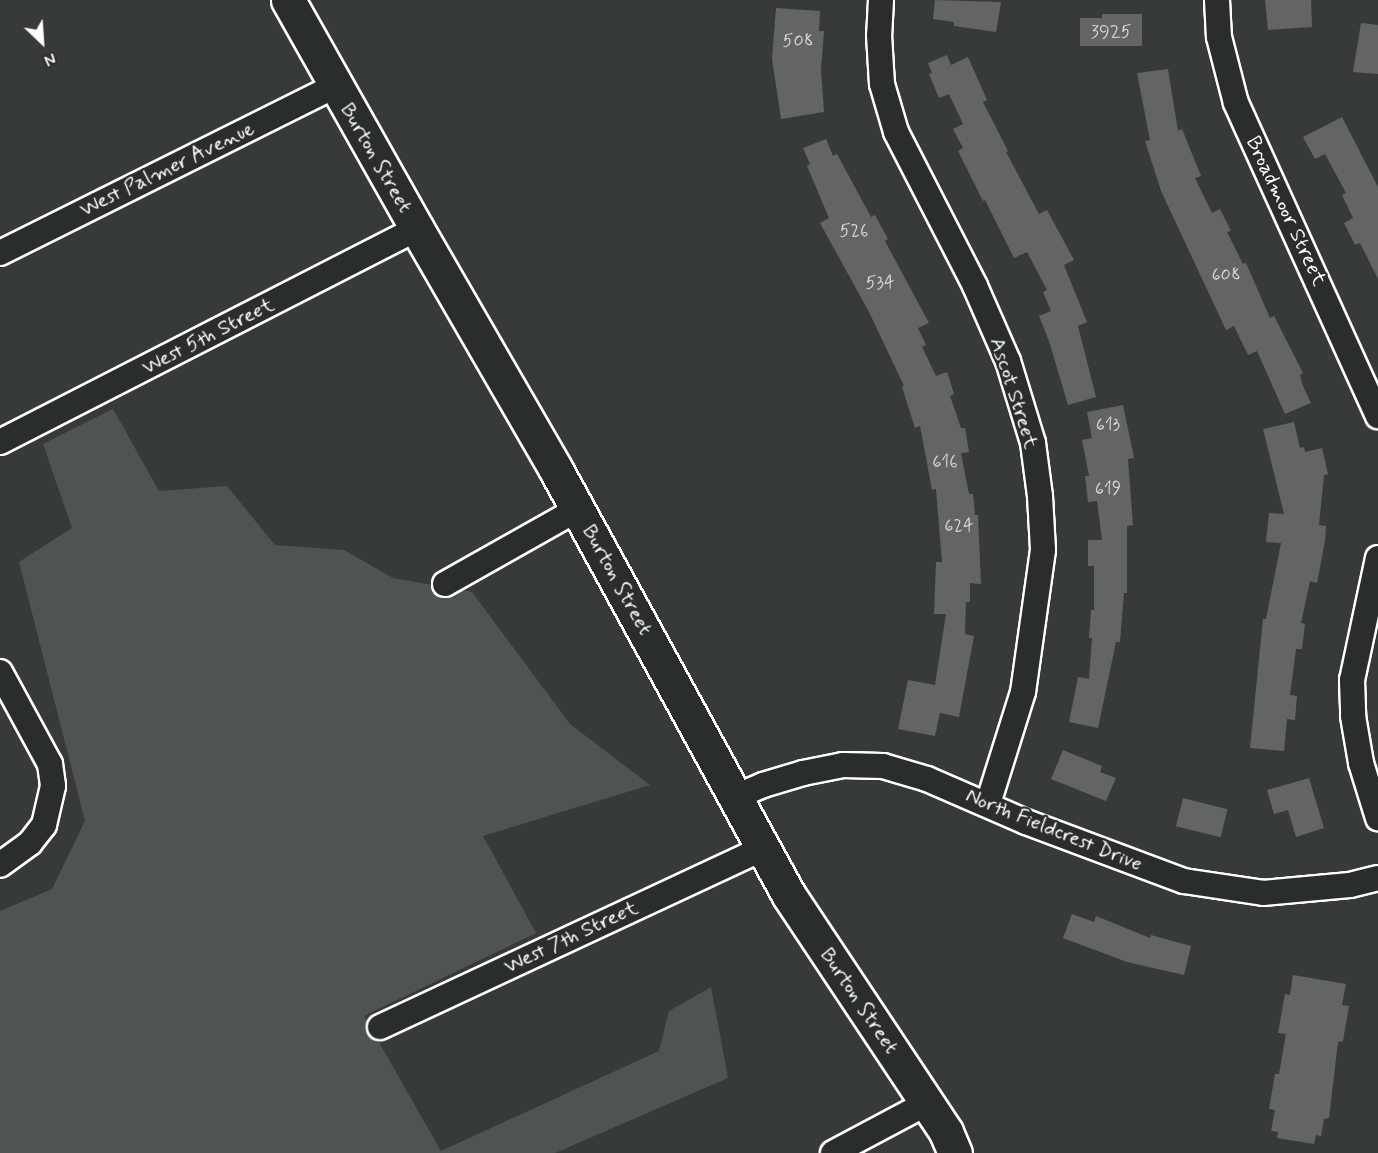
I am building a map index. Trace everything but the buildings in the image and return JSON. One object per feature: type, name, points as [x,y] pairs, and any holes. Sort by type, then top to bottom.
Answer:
[{"type":"street","name":"Burton Street","points":[[288,0],[578,509],[788,894],[946,1132],[955,1153]]},
{"type":"street","name":"Ascot Street","points":[[881,0],[879,35],[882,84],[896,132],[975,286],[1008,362],[1032,443],[1040,496],[1044,550],[1023,692],[988,804]]},
{"type":"street","name":"Broadmoor Street","points":[[1218,0],[1219,38],[1236,103],[1378,416]]},
{"type":"street","name":"West Palmer Avenue","points":[[0,253],[335,86]]},
{"type":"street","name":"West 5th Street","points":[[0,442],[417,230]]},
{"type":"street","points":[[445,585],[578,509]]},
{"type":"street","points":[[1378,558],[1352,680],[1353,716],[1361,762],[1378,818]]},
{"type":"street","points":[[0,672],[50,764],[53,786],[44,825],[30,843],[0,865]]},
{"type":"street","name":"North Fieldcrest Drive","points":[[735,797],[763,785],[803,773],[843,765],[883,766],[927,779],[1036,826],[1184,881],[1263,893],[1350,885],[1378,878]]},
{"type":"street","name":"West 7th Street","points":[[380,1027],[763,848]]},
{"type":"street","points":[[833,1153],[927,1103]]},
{"type":"shaded area","points":[[113,409],[159,491],[227,486],[275,545],[344,550],[393,578],[472,592],[570,724],[650,785],[483,836],[536,933],[364,1016],[441,1151],[659,1051],[669,1011],[711,987],[728,1078],[555,1153],[0,1153],[0,911],[52,889],[85,821],[19,562],[72,528],[43,444]]}]
